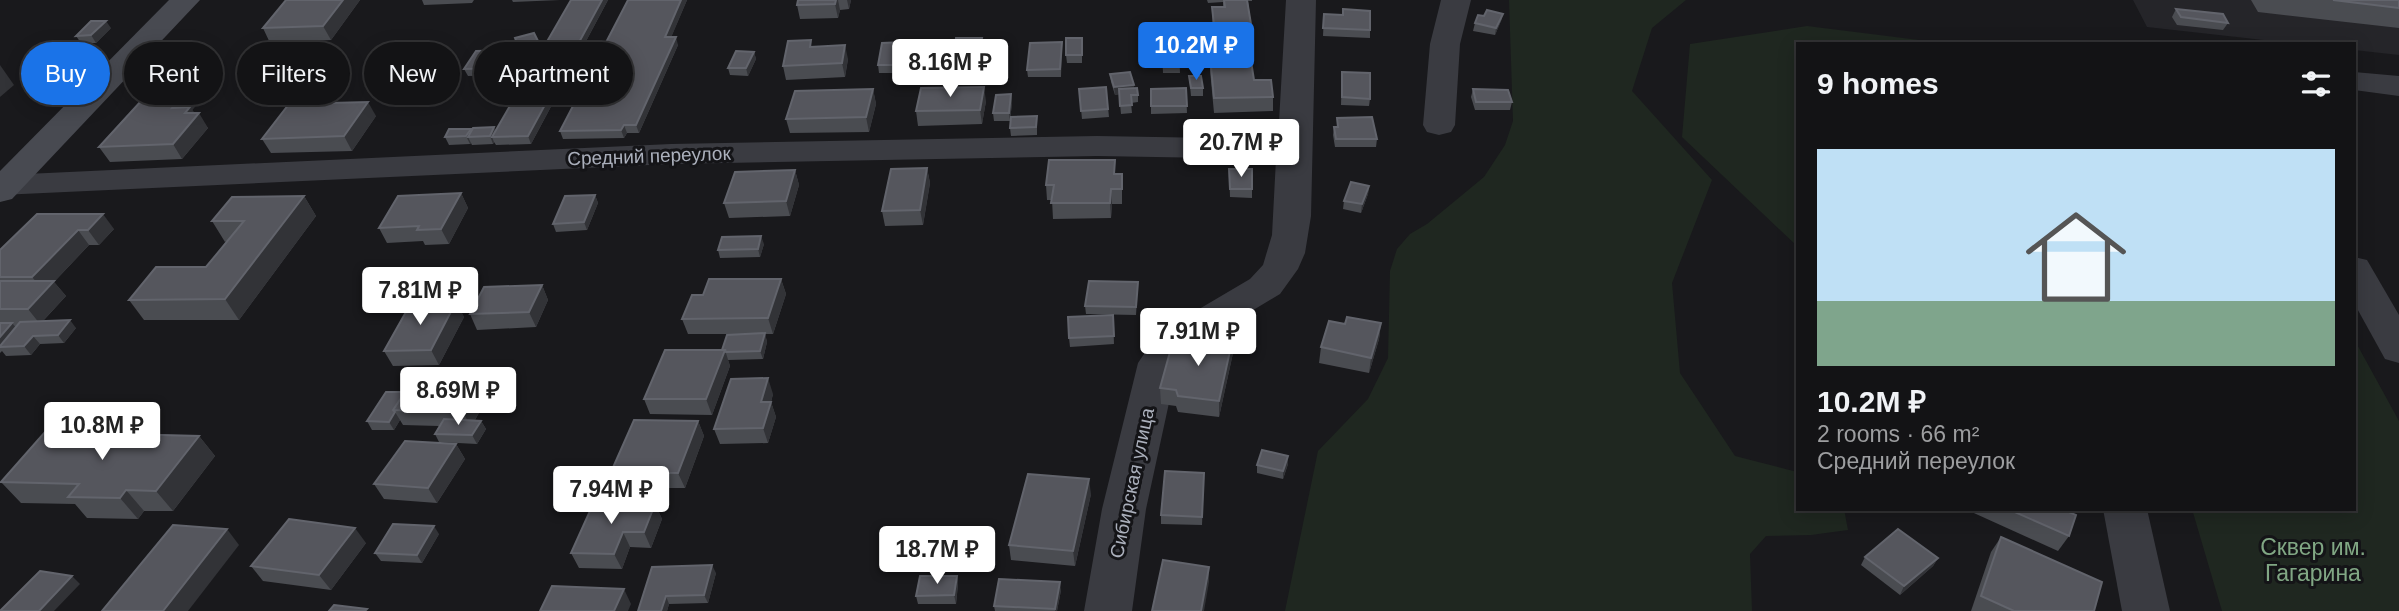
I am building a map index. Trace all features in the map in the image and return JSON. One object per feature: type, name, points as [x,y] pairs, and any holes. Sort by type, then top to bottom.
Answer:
[{"type":"main road","points":[[3,189],[185,0]]},
{"type":"street","name":"Сибирская улица","points":[[1108,611],[1124,509],[1158,363],[1170,345],[1187,331],[1268,284],[1279,270],[1285,253],[1295,206],[1294,149],[1301,0]]},
{"type":"street","points":[[1439,125],[1445,44],[1455,0]]},
{"type":"street","points":[[2356,81],[2399,86]]},
{"type":"street","name":"Средний переулок","points":[[3,189],[671,154],[1097,146],[1294,149]]},
{"type":"street","points":[[2356,273],[2399,349]]},
{"type":"street","points":[[2125,511],[2146,611]]},
{"type":"shaded area","points":[[2133,0],[2399,0],[2399,55],[2356,50],[2356,42],[2281,42],[2147,27]]},
{"type":"green space","points":[[1509,0],[1686,0],[1652,28],[1632,91],[1712,180],[1672,283],[1680,373],[1735,456],[1796,472],[1796,511],[1844,511],[1848,530],[1811,535],[1766,536],[1750,554],[1752,611],[1285,611],[1318,451],[1368,399],[1388,358],[1390,271],[1397,249],[1410,234],[1427,224],[1484,177],[1505,145],[1513,121]]},
{"type":"green space","points":[[1807,26],[1935,42],[1796,42],[1796,245],[1682,137],[1690,44]]},
{"type":"green space","name":"Сквер им. Гагарина","points":[[2356,343],[2399,421],[2399,611],[2222,611],[2193,511],[2356,511]]},
{"type":"building","points":[[286,0],[343,0],[323,26],[263,28]]},
{"type":"building","points":[[571,0],[602,0],[579,42],[547,42]]},
{"type":"building","points":[[628,0],[681,0],[665,37],[676,37],[636,125],[624,125],[621,130],[560,131],[573,105],[633,105],[633,42],[606,42]]},
{"type":"building","points":[[798,0],[836,0],[835,4],[797,5]]},
{"type":"building","points":[[1224,0],[1247,0],[1251,24],[1214,25],[1212,7],[1225,7]]},
{"type":"building","points":[[2333,0],[2399,0],[2399,8]]},
{"type":"building","points":[[1343,9],[1370,11],[1370,30],[1323,28],[1324,14],[1343,15]]},
{"type":"building","points":[[2176,9],[2223,14],[2228,23],[2181,17]]},
{"type":"building","points":[[1487,10],[1503,14],[1496,28],[1475,23],[1478,15],[1484,16]]},
{"type":"building","points":[[91,21],[106,21],[91,35],[76,36]]},
{"type":"building","points":[[534,33],[538,42],[517,42],[515,38]]},
{"type":"building","points":[[956,38],[982,38],[980,47],[955,47]]},
{"type":"building","points":[[1066,38],[1082,38],[1082,55],[1066,55]]},
{"type":"building","points":[[811,40],[810,47],[845,45],[842,63],[783,66],[788,41]]},
{"type":"building","points":[[904,42],[900,65],[878,65],[882,43]]},
{"type":"building","points":[[1062,42],[1060,69],[1027,70],[1030,43]]},
{"type":"building","points":[[736,51],[754,52],[746,68],[728,68]]},
{"type":"building","points":[[1162,51],[1179,51],[1179,65],[1163,65]]},
{"type":"building","points":[[474,54],[474,69],[464,69]]},
{"type":"building","points":[[1250,55],[1254,80],[1271,80],[1273,97],[1214,98],[1210,56]]},
{"type":"building","points":[[1130,72],[1134,85],[1114,87],[1110,74]]},
{"type":"building","points":[[1342,72],[1370,73],[1370,99],[1342,97]]},
{"type":"building","points":[[1189,76],[1201,76],[1203,88],[1191,88]]},
{"type":"building","points":[[984,87],[980,110],[916,111],[921,88]]},
{"type":"building","points":[[1106,87],[1108,109],[1081,111],[1079,89]]},
{"type":"building","points":[[1137,88],[1138,95],[1131,95],[1132,105],[1120,106],[1119,89]]},
{"type":"building","points":[[1186,88],[1187,106],[1151,106],[1151,89]]},
{"type":"building","points":[[873,89],[866,117],[786,119],[795,91]]},
{"type":"building","points":[[1473,89],[1508,90],[1512,102],[1476,102]]},
{"type":"building","points":[[1011,94],[1009,113],[993,113],[996,95]]},
{"type":"building","points":[[350,102],[364,102],[366,105],[344,136],[262,139],[288,105],[350,105]]},
{"type":"building","points":[[137,105],[190,107],[185,113],[199,113],[173,144],[99,147]]},
{"type":"building","points":[[510,105],[545,105],[528,136],[492,137]]},
{"type":"building","points":[[1037,116],[1036,127],[1010,128],[1011,117]]},
{"type":"building","points":[[1372,117],[1377,139],[1336,139],[1334,127],[1338,127],[1337,118]]},
{"type":"building","points":[[494,127],[490,136],[468,137],[473,128]]},
{"type":"building","points":[[449,129],[471,129],[466,136],[445,137]]},
{"type":"building","points":[[1049,160],[1115,160],[1114,174],[1122,174],[1122,189],[1111,189],[1110,203],[1051,203],[1054,185],[1046,185]]},
{"type":"building","points":[[927,168],[920,210],[882,211],[891,169]]},
{"type":"building","points":[[1229,169],[1252,169],[1252,189],[1230,189]]},
{"type":"building","points":[[795,170],[786,201],[724,203],[735,172]]},
{"type":"building","points":[[1351,182],[1369,186],[1362,204],[1344,201]]},
{"type":"building","points":[[461,193],[441,229],[417,230],[419,226],[379,228],[398,196]]},
{"type":"building","points":[[595,195],[584,222],[553,224],[565,196]]},
{"type":"building","points":[[304,196],[225,299],[129,300],[156,267],[206,267],[244,221],[212,221],[232,197]]},
{"type":"building","points":[[37,214],[103,214],[88,230],[78,230],[32,277],[0,277],[0,250]]},
{"type":"building","points":[[761,236],[758,249],[718,250],[722,237]]},
{"type":"building","points":[[709,279],[781,279],[768,318],[682,319],[692,295],[703,295]]},
{"type":"building","points":[[0,281],[54,281],[28,309],[0,309]]},
{"type":"building","points":[[1089,281],[1138,282],[1136,307],[1085,306]]},
{"type":"building","points":[[542,285],[529,312],[470,314],[484,287]]},
{"type":"building","points":[[456,302],[431,350],[384,351],[411,303]]},
{"type":"building","points":[[1113,315],[1114,336],[1069,338],[1068,317]]},
{"type":"building","points":[[1347,317],[1381,323],[1371,358],[1321,347],[1329,321],[1345,324]]},
{"type":"building","points":[[70,320],[58,335],[33,336],[24,346],[0,347],[20,322]]},
{"type":"building","points":[[0,323],[12,323],[0,337]]},
{"type":"building","points":[[765,333],[760,351],[722,350],[727,335]]},
{"type":"building","points":[[1208,334],[1233,337],[1219,401],[1178,396],[1176,390],[1160,388],[1173,341],[1205,345]]},
{"type":"building","points":[[665,350],[725,350],[706,399],[644,399]]},
{"type":"building","points":[[419,370],[434,371],[435,376],[482,377],[463,412],[393,410]]},
{"type":"building","points":[[768,378],[761,402],[771,402],[763,428],[714,429],[731,379]]},
{"type":"building","points":[[386,392],[405,392],[393,410],[395,412],[389,422],[367,421]]},
{"type":"building","points":[[444,419],[481,421],[472,435],[435,434]]},
{"type":"building","points":[[634,420],[698,421],[678,473],[611,472]]},
{"type":"building","points":[[45,432],[199,436],[156,491],[126,490],[120,498],[68,497],[79,484],[1,482]]},
{"type":"building","points":[[405,441],[456,444],[428,488],[374,484]]},
{"type":"building","points":[[1262,450],[1288,456],[1283,471],[1257,465]]},
{"type":"building","points":[[1165,471],[1204,473],[1202,517],[1161,515]]},
{"type":"building","points":[[1028,474],[1089,479],[1073,551],[1009,545]]},
{"type":"building","points":[[594,502],[655,504],[644,532],[623,532],[614,554],[571,553]]},
{"type":"building","points":[[2013,511],[2067,511],[2076,515],[2069,536]]},
{"type":"building","points":[[289,519],[355,528],[319,575],[251,566]]},
{"type":"building","points":[[393,524],[434,526],[417,555],[375,553]]},
{"type":"building","points":[[173,525],[227,529],[163,611],[102,611]]},
{"type":"building","points":[[1898,529],[1938,558],[1904,586],[1865,557]]},
{"type":"building","points":[[2001,537],[2102,582],[2094,611],[2014,611],[1981,596]]},
{"type":"building","points":[[1163,560],[1209,567],[1201,611],[1152,611]]},
{"type":"building","points":[[712,565],[704,595],[666,596],[661,611],[638,611],[652,567]]},
{"type":"building","points":[[40,571],[72,576],[39,611],[0,611]]},
{"type":"building","points":[[920,576],[957,576],[954,595],[916,596]]},
{"type":"building","points":[[999,579],[1060,582],[1055,609],[994,606]]},
{"type":"building","points":[[552,586],[624,589],[614,611],[540,611]]},
{"type":"building","points":[[334,605],[367,609],[329,611]]}]
